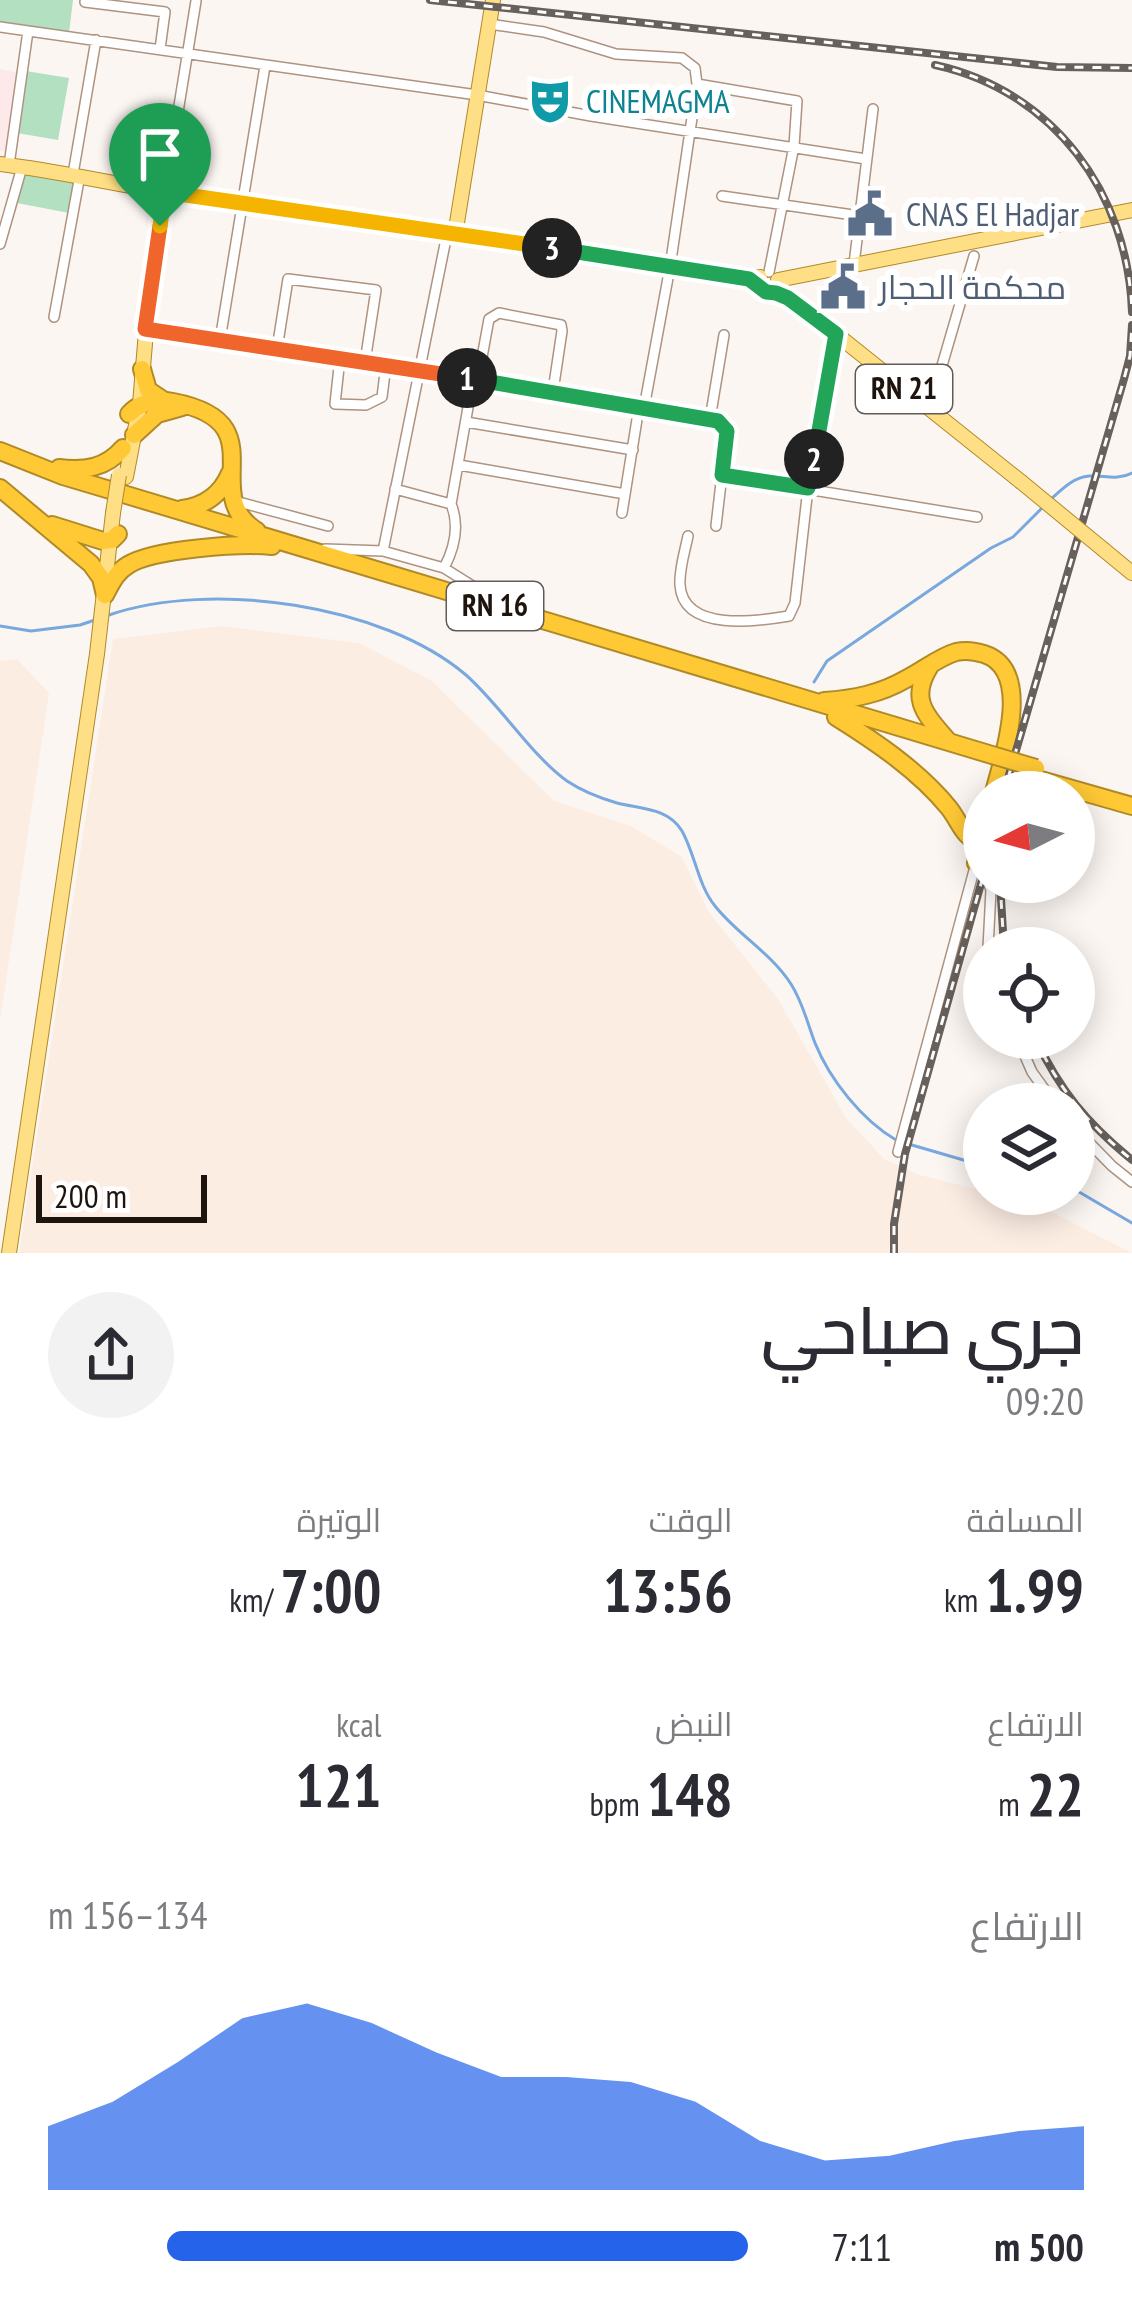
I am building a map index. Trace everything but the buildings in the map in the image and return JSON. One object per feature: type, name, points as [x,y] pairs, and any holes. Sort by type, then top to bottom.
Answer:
[{"type":"highway","points":[[142,369],[148,390],[164,400],[208,413],[224,427],[232,446],[233,500],[243,522],[271,542]]},
{"type":"highway","points":[[134,409],[164,400]]},
{"type":"highway","points":[[38,466],[97,467],[110,461],[157,414],[189,406]]},
{"type":"highway","name":"RN 16","points":[[0,451],[271,542],[836,717],[1132,801]]},
{"type":"highway","name":"RN 16","points":[[0,460],[118,501],[304,549],[816,701],[991,759]]},
{"type":"highway","points":[[172,509],[199,506],[212,498],[221,491],[232,467]]},
{"type":"highway","points":[[0,488],[92,564],[105,597]]},
{"type":"highway","points":[[21,505],[58,528],[113,539],[130,556],[271,542]]},
{"type":"highway","points":[[105,597],[122,569],[148,557]]},
{"type":"highway","points":[[816,701],[880,692],[958,652],[995,658],[1005,670],[1012,696],[1011,724],[999,771]]},
{"type":"highway","points":[[930,666],[918,689],[920,699],[949,742]]},
{"type":"highway","points":[[836,717],[899,761],[946,804],[963,830]]},
{"type":"main road","points":[[451,234],[493,0]]},
{"type":"main road","points":[[11,165],[769,283],[1132,210]]},
{"type":"main road","points":[[9,1253],[165,192]]},
{"type":"main road","name":"RN 21","points":[[769,283],[1132,573]]},
{"type":"main road","points":[[134,409],[142,348]]},
{"type":"street","points":[[165,192],[196,1]]},
{"type":"street","points":[[85,2],[165,12],[160,49]]},
{"type":"street","points":[[489,23],[544,32],[616,54],[682,58],[695,68],[697,84],[670,267],[622,513]]},
{"type":"street","points":[[0,28],[477,95],[866,159]]},
{"type":"street","points":[[0,244],[28,31]]},
{"type":"street","points":[[54,317],[96,40]]},
{"type":"street","points":[[220,340],[265,66]]},
{"type":"street","points":[[697,84],[796,100],[794,146],[769,283]]},
{"type":"street","points":[[854,264],[873,109]]},
{"type":"street","points":[[722,196],[860,216]]},
{"type":"street","points":[[382,551],[451,234]]},
{"type":"street","points":[[929,410],[974,256]]},
{"type":"street","points":[[277,349],[288,279],[376,290],[365,362]]},
{"type":"street","points":[[444,568],[456,537],[451,504],[466,422],[493,315],[561,325],[553,391]]},
{"type":"street","points":[[145,329],[553,391],[722,422],[727,431],[716,526]]},
{"type":"street","points":[[688,536],[680,585],[693,610],[711,619],[750,622],[789,616],[795,603],[808,488],[836,334]]},
{"type":"street","points":[[710,419],[724,335]]},
{"type":"street","points":[[340,358],[334,404],[366,405],[382,397],[386,365]]},
{"type":"street","points":[[466,422],[633,450]]},
{"type":"street","points":[[459,465],[626,494]]},
{"type":"street","points":[[722,475],[977,517]]},
{"type":"street","points":[[395,489],[451,504]]},
{"type":"street","points":[[233,500],[328,526]]},
{"type":"street","points":[[304,549],[382,551],[444,568],[509,610]]},
{"type":"street","points":[[898,1152],[974,903]]},
{"type":"street","points":[[1095,1149],[1132,1182]]},
{"type":"shaded area","points":[[0,69],[20,73],[9,152],[0,151]]},
{"type":"shaded area","points":[[223,626],[359,643],[432,681],[554,801],[631,826],[682,857],[708,911],[778,999],[846,1118],[884,1159],[920,1175],[963,1186],[963,1215],[1057,1215],[1132,1253],[19,1253],[113,639]]},
{"type":"shaded area","points":[[17,659],[49,693],[0,1021],[0,661]]},
{"type":"green space","points":[[0,0],[73,0],[69,33],[0,25]]},
{"type":"green space","points":[[26,71],[69,78],[58,140],[17,133]]},
{"type":"green space","points":[[25,173],[75,180],[69,213],[17,203]]},
{"type":"waterway","points":[[1051,499],[1084,477],[1132,473]]},
{"type":"waterway","points":[[814,682],[827,661],[1013,537],[1044,506]]},
{"type":"waterway","points":[[109,615],[196,600],[295,605],[390,631],[431,651],[466,675],[567,781],[676,823],[715,906],[791,984],[838,1085],[871,1122],[896,1140]]},
{"type":"waterway","points":[[0,626],[31,631],[95,620]]},
{"type":"waterway","points":[[905,1143],[963,1160]]},
{"type":"waterway","points":[[1095,1201],[1132,1223]]},
{"type":"railway","points":[[430,0],[1057,67],[1132,68]]},
{"type":"railway","points":[[935,65],[977,78],[1015,98],[1049,123],[1077,154],[1116,227],[1132,312]]},
{"type":"railway","points":[[1010,771],[1124,379],[1132,325]]},
{"type":"railway","points":[[894,1253],[905,1154],[976,903]]},
{"type":"railway","points":[[1001,903],[1003,927]]},
{"type":"railway","points":[[1047,1059],[1076,1105],[1132,1160]]},
{"type":"place","name":"CINEMAGMA","points":[[550,101]]},
{"type":"place","name":"CNAS El Hadjar","points":[[870,214]]},
{"type":"place","name":"محكمة الحجار","points":[[843,287]]},
{"type":"route","points":[[165,192],[749,279],[763,291],[788,298],[836,334],[808,488],[722,475],[727,431],[718,421],[145,329],[160,226],[165,192]]}]
